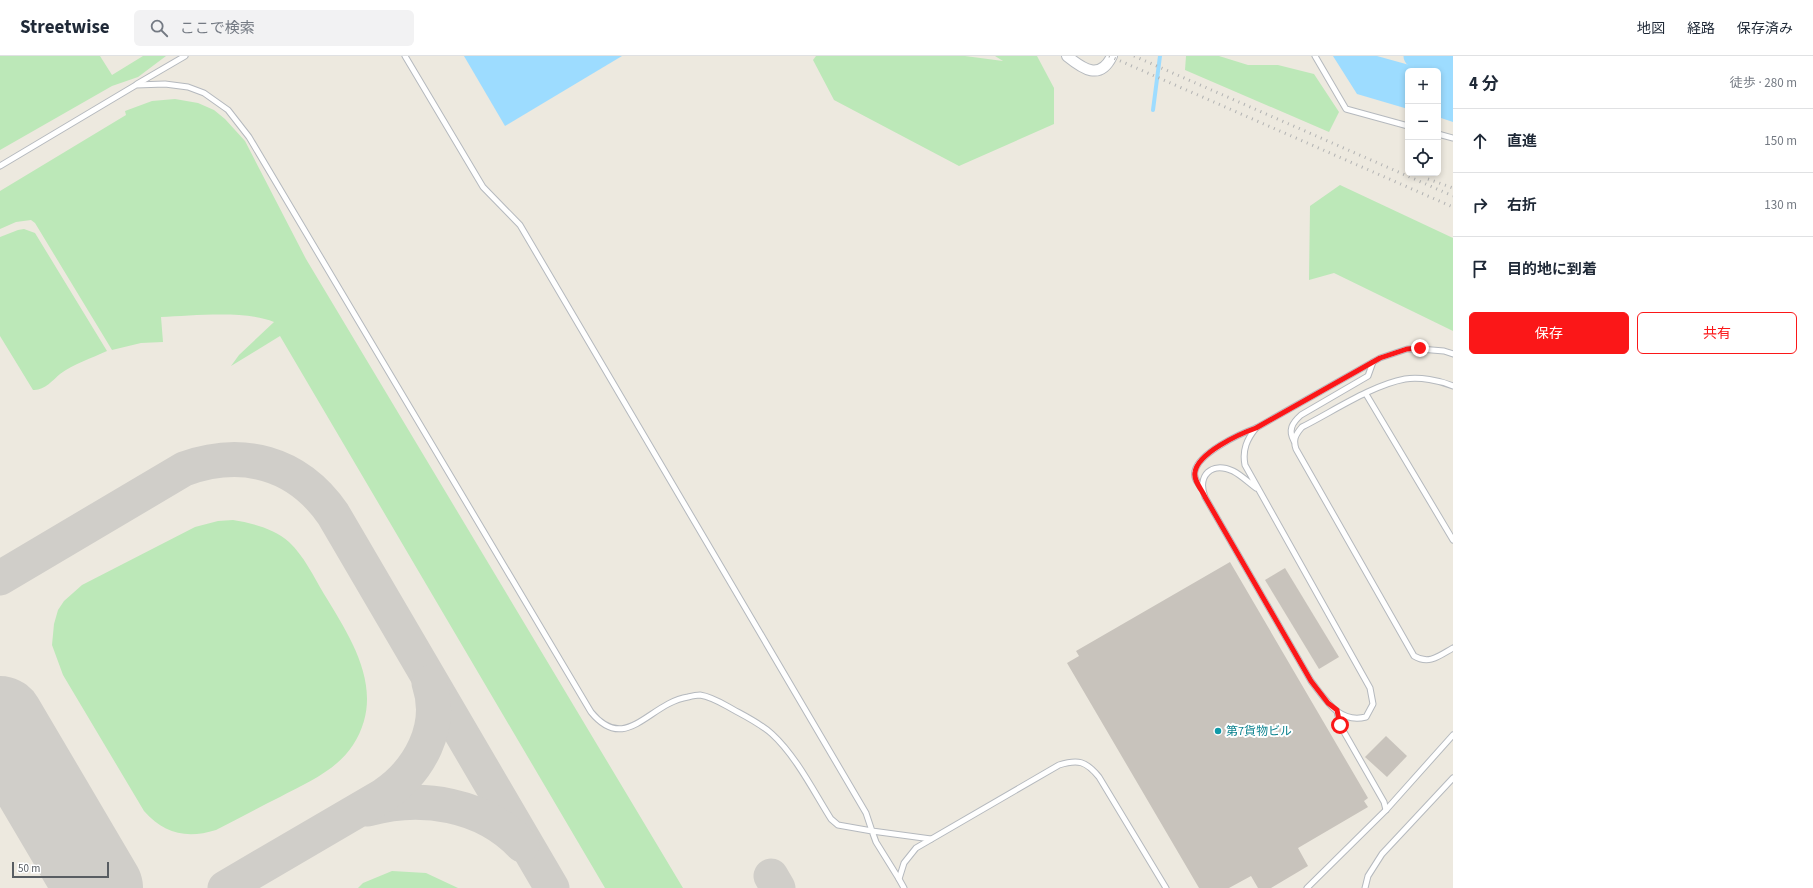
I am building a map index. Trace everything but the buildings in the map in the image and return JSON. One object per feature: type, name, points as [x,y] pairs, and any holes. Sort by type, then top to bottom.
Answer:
[{"type":"street","points":[[1067,56],[1082,68],[1096,70],[1107,65],[1112,56]]},
{"type":"lane","points":[[0,166],[185,56]]},
{"type":"lane","points":[[405,56],[483,187],[502,206],[524,232],[866,813],[876,842],[904,888]]},
{"type":"lane","points":[[1315,56],[1346,109],[1405,125]]},
{"type":"lane","points":[[136,85],[165,84],[188,87],[204,93],[228,110],[249,137],[591,712],[600,723],[611,729],[624,730],[669,703],[681,698],[699,695],[715,700],[758,723],[773,735],[793,759],[831,819],[838,825],[872,832],[931,839]]},
{"type":"lane","points":[[1441,135],[1453,138]]},
{"type":"lane","points":[[1256,428],[1250,435],[1243,453],[1245,465],[1256,488],[1373,696],[1373,704],[1366,717],[1352,719],[1344,717],[1328,703],[1311,681],[1205,497],[1195,478],[1195,471],[1200,460],[1243,433],[1256,428],[1373,362],[1407,349],[1426,349],[1444,351],[1453,354]]},
{"type":"lane","points":[[1373,362],[1368,376],[1301,415],[1291,426],[1290,434],[1294,441],[1296,450],[1414,656],[1422,661],[1429,660],[1453,648]]},
{"type":"lane","points":[[1294,441],[1296,433],[1302,427],[1388,383],[1406,379],[1424,379],[1453,386]]},
{"type":"lane","points":[[1366,394],[1453,540]]},
{"type":"lane","points":[[1202,489],[1202,480],[1206,473],[1212,469],[1231,471],[1256,488]]},
{"type":"lane","points":[[1337,710],[1340,725],[1384,802],[1386,810]]},
{"type":"lane","points":[[1307,888],[1386,810],[1453,735]]},
{"type":"lane","points":[[898,879],[904,863],[916,848],[1059,765],[1070,762],[1082,762],[1092,768],[1099,777],[1166,888]]},
{"type":"lane","points":[[1365,888],[1368,876],[1382,854],[1453,778]]},
{"type":"green space","points":[[0,56],[100,56],[112,75],[143,56],[166,56],[138,77],[112,86],[0,150]]},
{"type":"green space","points":[[816,56],[965,56],[1003,61],[995,56],[1037,56],[1054,88],[1054,124],[959,166],[834,100],[813,60]]},
{"type":"green space","points":[[1186,56],[1219,56],[1248,65],[1278,65],[1314,74],[1339,112],[1329,132],[1185,70]]},
{"type":"green space","points":[[175,99],[198,103],[214,110],[225,119],[245,141],[306,259],[683,888],[605,888],[280,336],[231,366],[239,355],[274,322],[262,318],[234,315],[161,317],[163,342],[141,343],[112,350],[35,223],[31,220],[16,222],[0,229],[0,191],[126,115],[125,111],[152,101]]},
{"type":"green space","points":[[1340,185],[1453,238],[1453,331],[1334,273],[1309,280],[1310,206]]},
{"type":"green space","points":[[24,229],[35,233],[107,351],[71,367],[60,374],[48,385],[37,390],[33,390],[0,336],[0,237]]},
{"type":"green space","points":[[233,520],[270,530],[283,537],[299,554],[335,612],[354,648],[362,667],[366,686],[367,706],[363,725],[353,745],[338,762],[320,776],[216,830],[205,833],[186,834],[160,825],[144,811],[63,675],[52,645],[54,624],[58,610],[64,601],[82,585],[195,527],[218,521]]},
{"type":"green space","points":[[392,871],[426,873],[458,888],[358,888],[363,883]]},
{"type":"water","points":[[464,56],[622,56],[505,126]]},
{"type":"water","points":[[1333,56],[1377,56],[1420,68],[1405,68],[1405,108],[1357,94]]},
{"type":"water","points":[[1441,74],[1453,77],[1453,122],[1441,118]]},
{"type":"waterway","points":[[1153,110],[1160,56]]},
{"type":"waterway","points":[[1415,56],[1453,67]]},
{"type":"taxiway","points":[[0,578],[184,469],[206,463],[227,460],[247,460],[267,464],[285,471],[303,482],[319,496],[333,514],[552,888]]},
{"type":"taxiway","points":[[225,888],[384,795],[408,774],[418,761],[431,731],[433,699],[429,683]]},
{"type":"taxiway","points":[[368,809],[409,803],[430,803],[450,806],[489,820],[506,831],[522,845]]},
{"type":"taxiway","points":[[78,852],[102,876],[121,888]]},
{"type":"taxiway","points":[[771,876],[778,888]]},
{"type":"runway","points":[[0,720],[99,888]]},
{"type":"railway","points":[[1109,56],[1453,207]]},
{"type":"railway","points":[[1134,56],[1453,196]]},
{"type":"railway","points":[[1428,179],[1453,188]]},
{"type":"place","name":"第7貨物ビル","points":[[1218,731]]},
{"type":"route","points":[[1340,725],[1337,710],[1328,703],[1311,681],[1205,497],[1195,478],[1195,471],[1200,460],[1215,450],[1243,433],[1256,428],[1380,358],[1407,349],[1420,348]]}]
